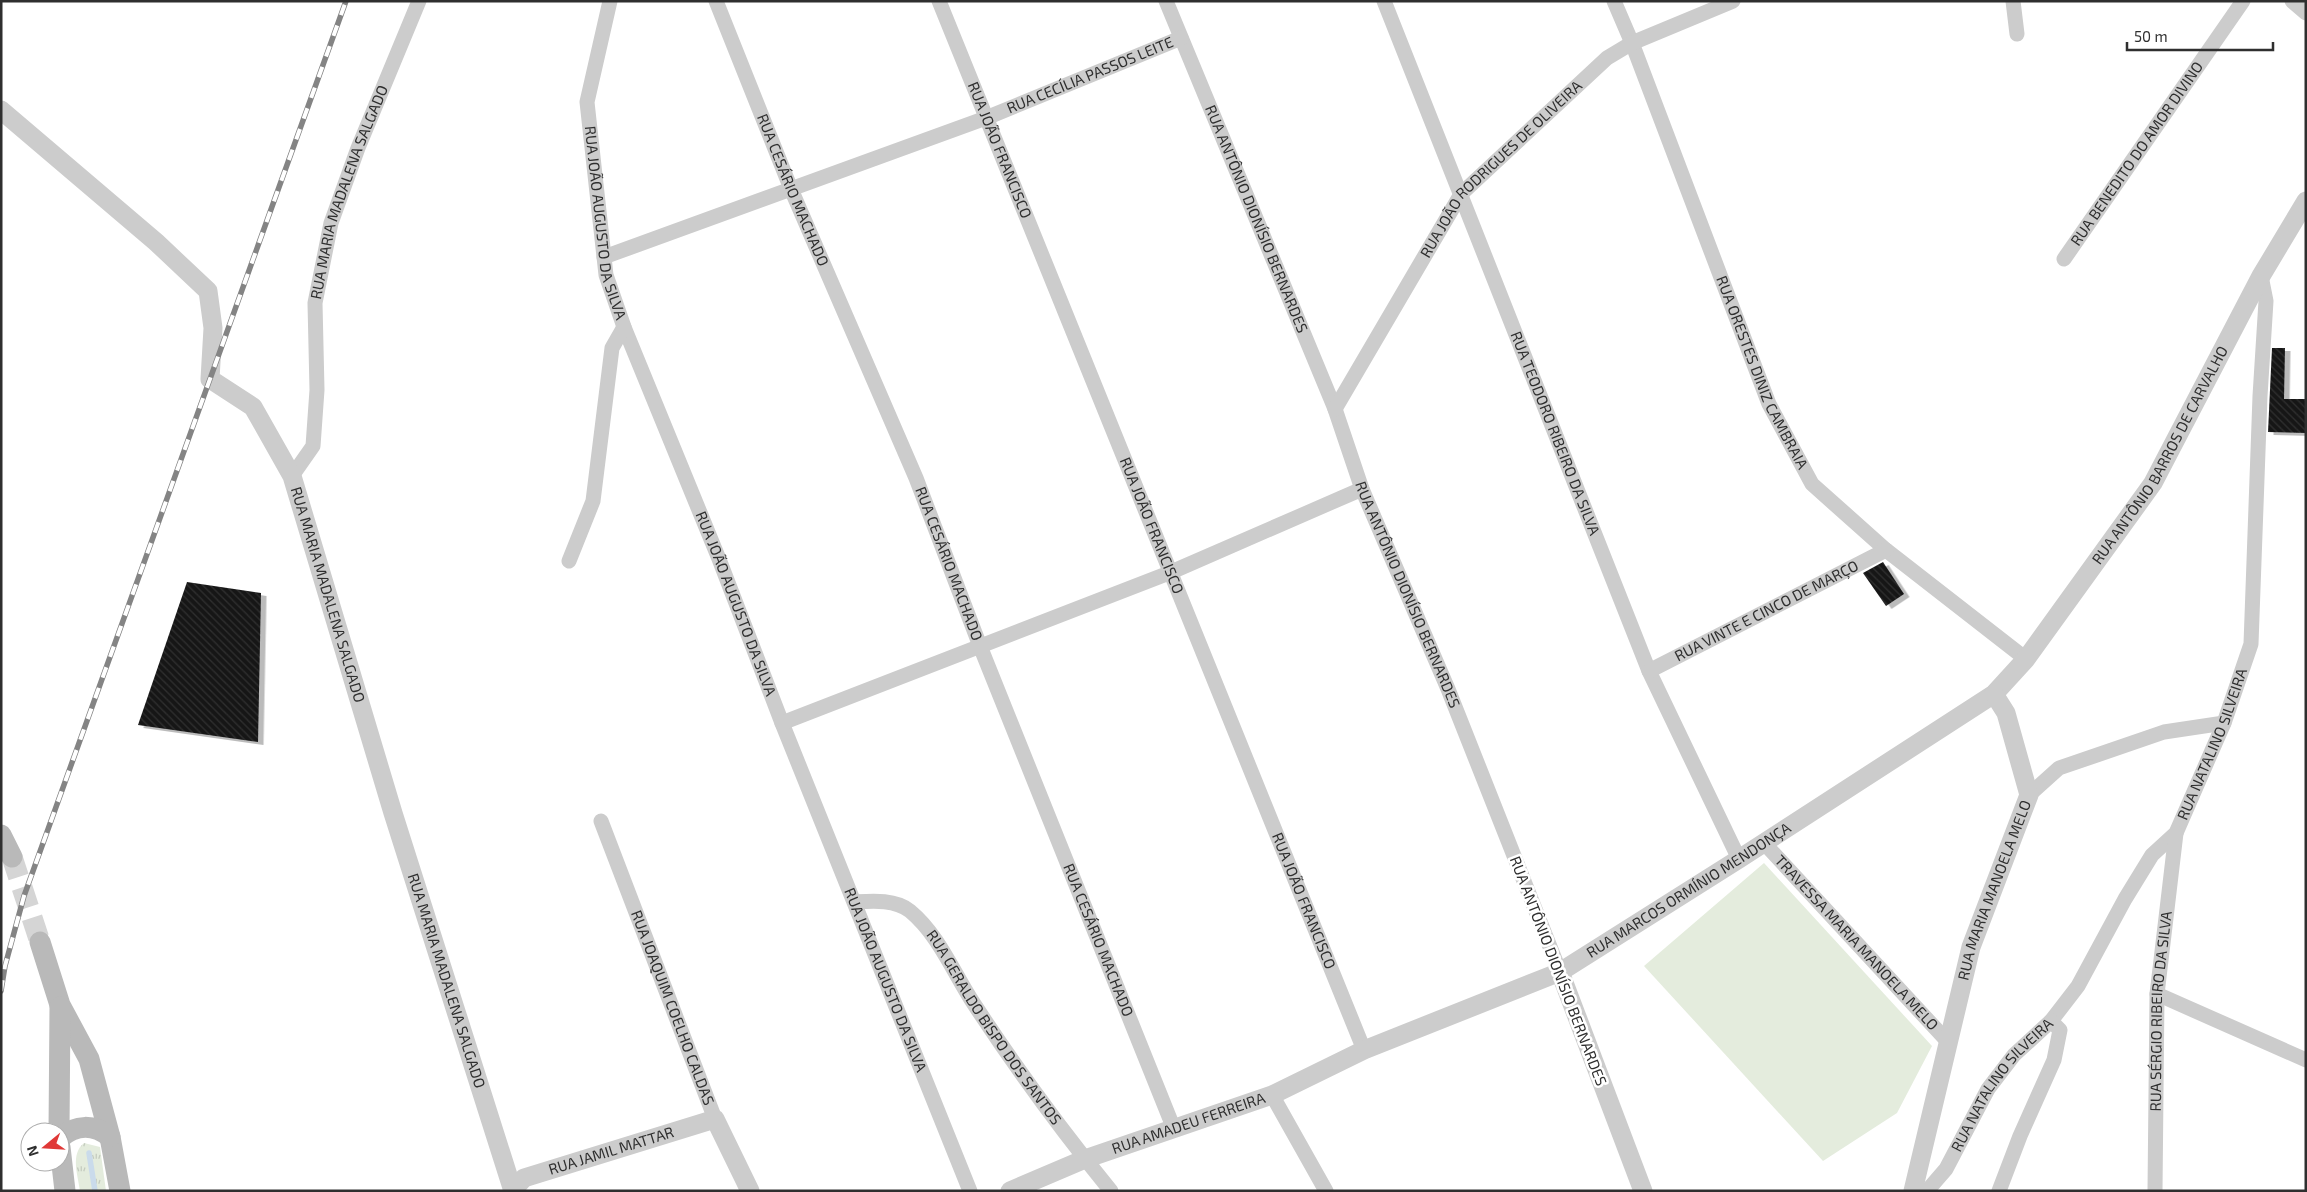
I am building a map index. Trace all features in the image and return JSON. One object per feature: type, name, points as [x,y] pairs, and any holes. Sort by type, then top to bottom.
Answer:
[{"type":"main road","points":[[1,835],[12,857]]},
{"type":"main road","points":[[40,942],[60,1005],[89,1059],[110,1137],[120,1191]]},
{"type":"main road","points":[[59,1122],[60,1005]]},
{"type":"main road","points":[[70,1131],[90,1127],[101,1129],[110,1137]]},
{"type":"main road","points":[[63,1172],[65,1191]]},
{"type":"street","name":"RUA MARIA MADALENA SALGADO","points":[[419,1],[358,148],[331,223],[315,303],[317,390],[313,446],[292,476],[393,813],[513,1190]]},
{"type":"street","name":"RUA JOÃO AUGUSTO DA SILVA","points":[[610,1],[587,102],[606,275],[624,327],[719,559],[782,723],[970,1191]]},
{"type":"street","name":"RUA CESÁRIO MACHADO","points":[[716,1],[791,189],[916,478],[980,646],[1174,1129]]},
{"type":"street","name":"RUA JOÃO FRANCISCO","points":[[939,1],[1169,573],[1364,1050]]},
{"type":"street","name":"RUA ANTÔNIO DIONÍSIO BERNARDES","points":[[1166,1],[1335,409],[1362,489],[1448,689],[1560,972],[1643,1191]]},
{"type":"street","name":"RUA TEODORO RIBEIRO DA SILVA","points":[[1384,1],[1649,671],[1739,859]]},
{"type":"street","name":"RUA ORESTES DINIZ CAMBRAIA","points":[[1614,1],[1632,43],[1769,404],[1812,484],[1886,550],[2026,659]]},
{"type":"street","name":"RUA JOÃO RODRIGUES DE OLIVEIRA","points":[[1335,409],[1461,194],[1607,58],[1632,43],[1733,1]]},
{"type":"street","points":[[2013,1],[2016,34]]},
{"type":"street","name":"RUA BENEDITO DO AMOR DIVINO","points":[[2064,259],[2243,1]]},
{"type":"street","points":[[2292,1],[2306,13]]},
{"type":"street","name":"RUA CECÍLIA PASSOS LEITE","points":[[604,257],[986,118],[1180,38]]},
{"type":"street","points":[[1,110],[156,242],[208,291],[213,328],[210,379],[253,407],[292,476]]},
{"type":"street","name":"RUA ANTÔNIO BARROS DE CARVALHO","points":[[1994,694],[2026,659],[2153,483],[2261,276],[2306,201]]},
{"type":"street","name":"RUA NATALINO SILVEIRA","points":[[1927,1191],[1946,1169],[1988,1089],[2014,1055],[2051,1021],[2078,986],[2125,898],[2152,855],[2176,833],[2224,722],[2251,644],[2260,396],[2266,301],[2261,276]]},
{"type":"street","points":[[570,561],[594,501],[612,348],[624,327]]},
{"type":"street","points":[[782,723],[1169,573],[1362,489]]},
{"type":"street","name":"RUA VINTE E CINCO DE MARÇO","points":[[1649,671],[1886,550]]},
{"type":"street","points":[[1994,694],[2006,713],[2029,795]]},
{"type":"street","name":"RUA MARCOS ORMÍNIO MENDONÇA","points":[[1364,1050],[1560,972],[1994,694]]},
{"type":"street","name":"RUA MARIA MANOELA MELO","points":[[1913,1191],[1971,947],[2029,795],[2059,768],[2164,732],[2224,722]]},
{"type":"street","name":"RUA JOAQUIM COELHO CALDAS","points":[[601,821],[716,1119],[750,1191]]},
{"type":"street","name":"RUA SÉRGIO RIBEIRO DA SILVA","points":[[2155,1191],[2157,994],[2176,833]]},
{"type":"street","name":"TRAVESSA MARIA MANOELA MELO","points":[[1764,843],[1949,1043]]},
{"type":"street","name":"RUA GERALDO BISPO DOS SANTOS","points":[[855,902],[882,901],[909,910],[936,942],[974,1004],[1084,1158],[1111,1191]]},
{"type":"street","points":[[2157,994],[2306,1060]]},
{"type":"street","points":[[1999,1191],[2020,1136],[2054,1060],[2060,1030],[2051,1021]]},
{"type":"street","name":"RUA AMADEU FERREIRA","points":[[1010,1191],[1084,1158],[1272,1095],[1364,1050]]},
{"type":"street","points":[[1272,1095],[1326,1191]]},
{"type":"street","name":"RUA JAMIL MATTAR","points":[[513,1190],[524,1178],[716,1119]]},
{"type":"green space","points":[[1764,863],[1932,1046],[1897,1113],[1823,1161],[1644,966]]},
{"type":"green space","points":[[84,1143],[100,1147],[106,1191],[80,1191],[76,1159],[77,1153]]},
{"type":"building","points":[[2272,348],[2285,348],[2284,399],[2306,399],[2306,433],[2268,432]]},
{"type":"building","points":[[1883,562],[1904,594],[1886,606],[1863,573]]},
{"type":"building","points":[[187,582],[261,593],[258,742],[138,725]]},
{"type":"waterway","points":[[89,1153],[95,1191]]},
{"type":"tunnel","points":[[12,857],[40,942]]},
{"type":"railway","points":[[1,991],[5,966],[24,896],[346,1]]}]
